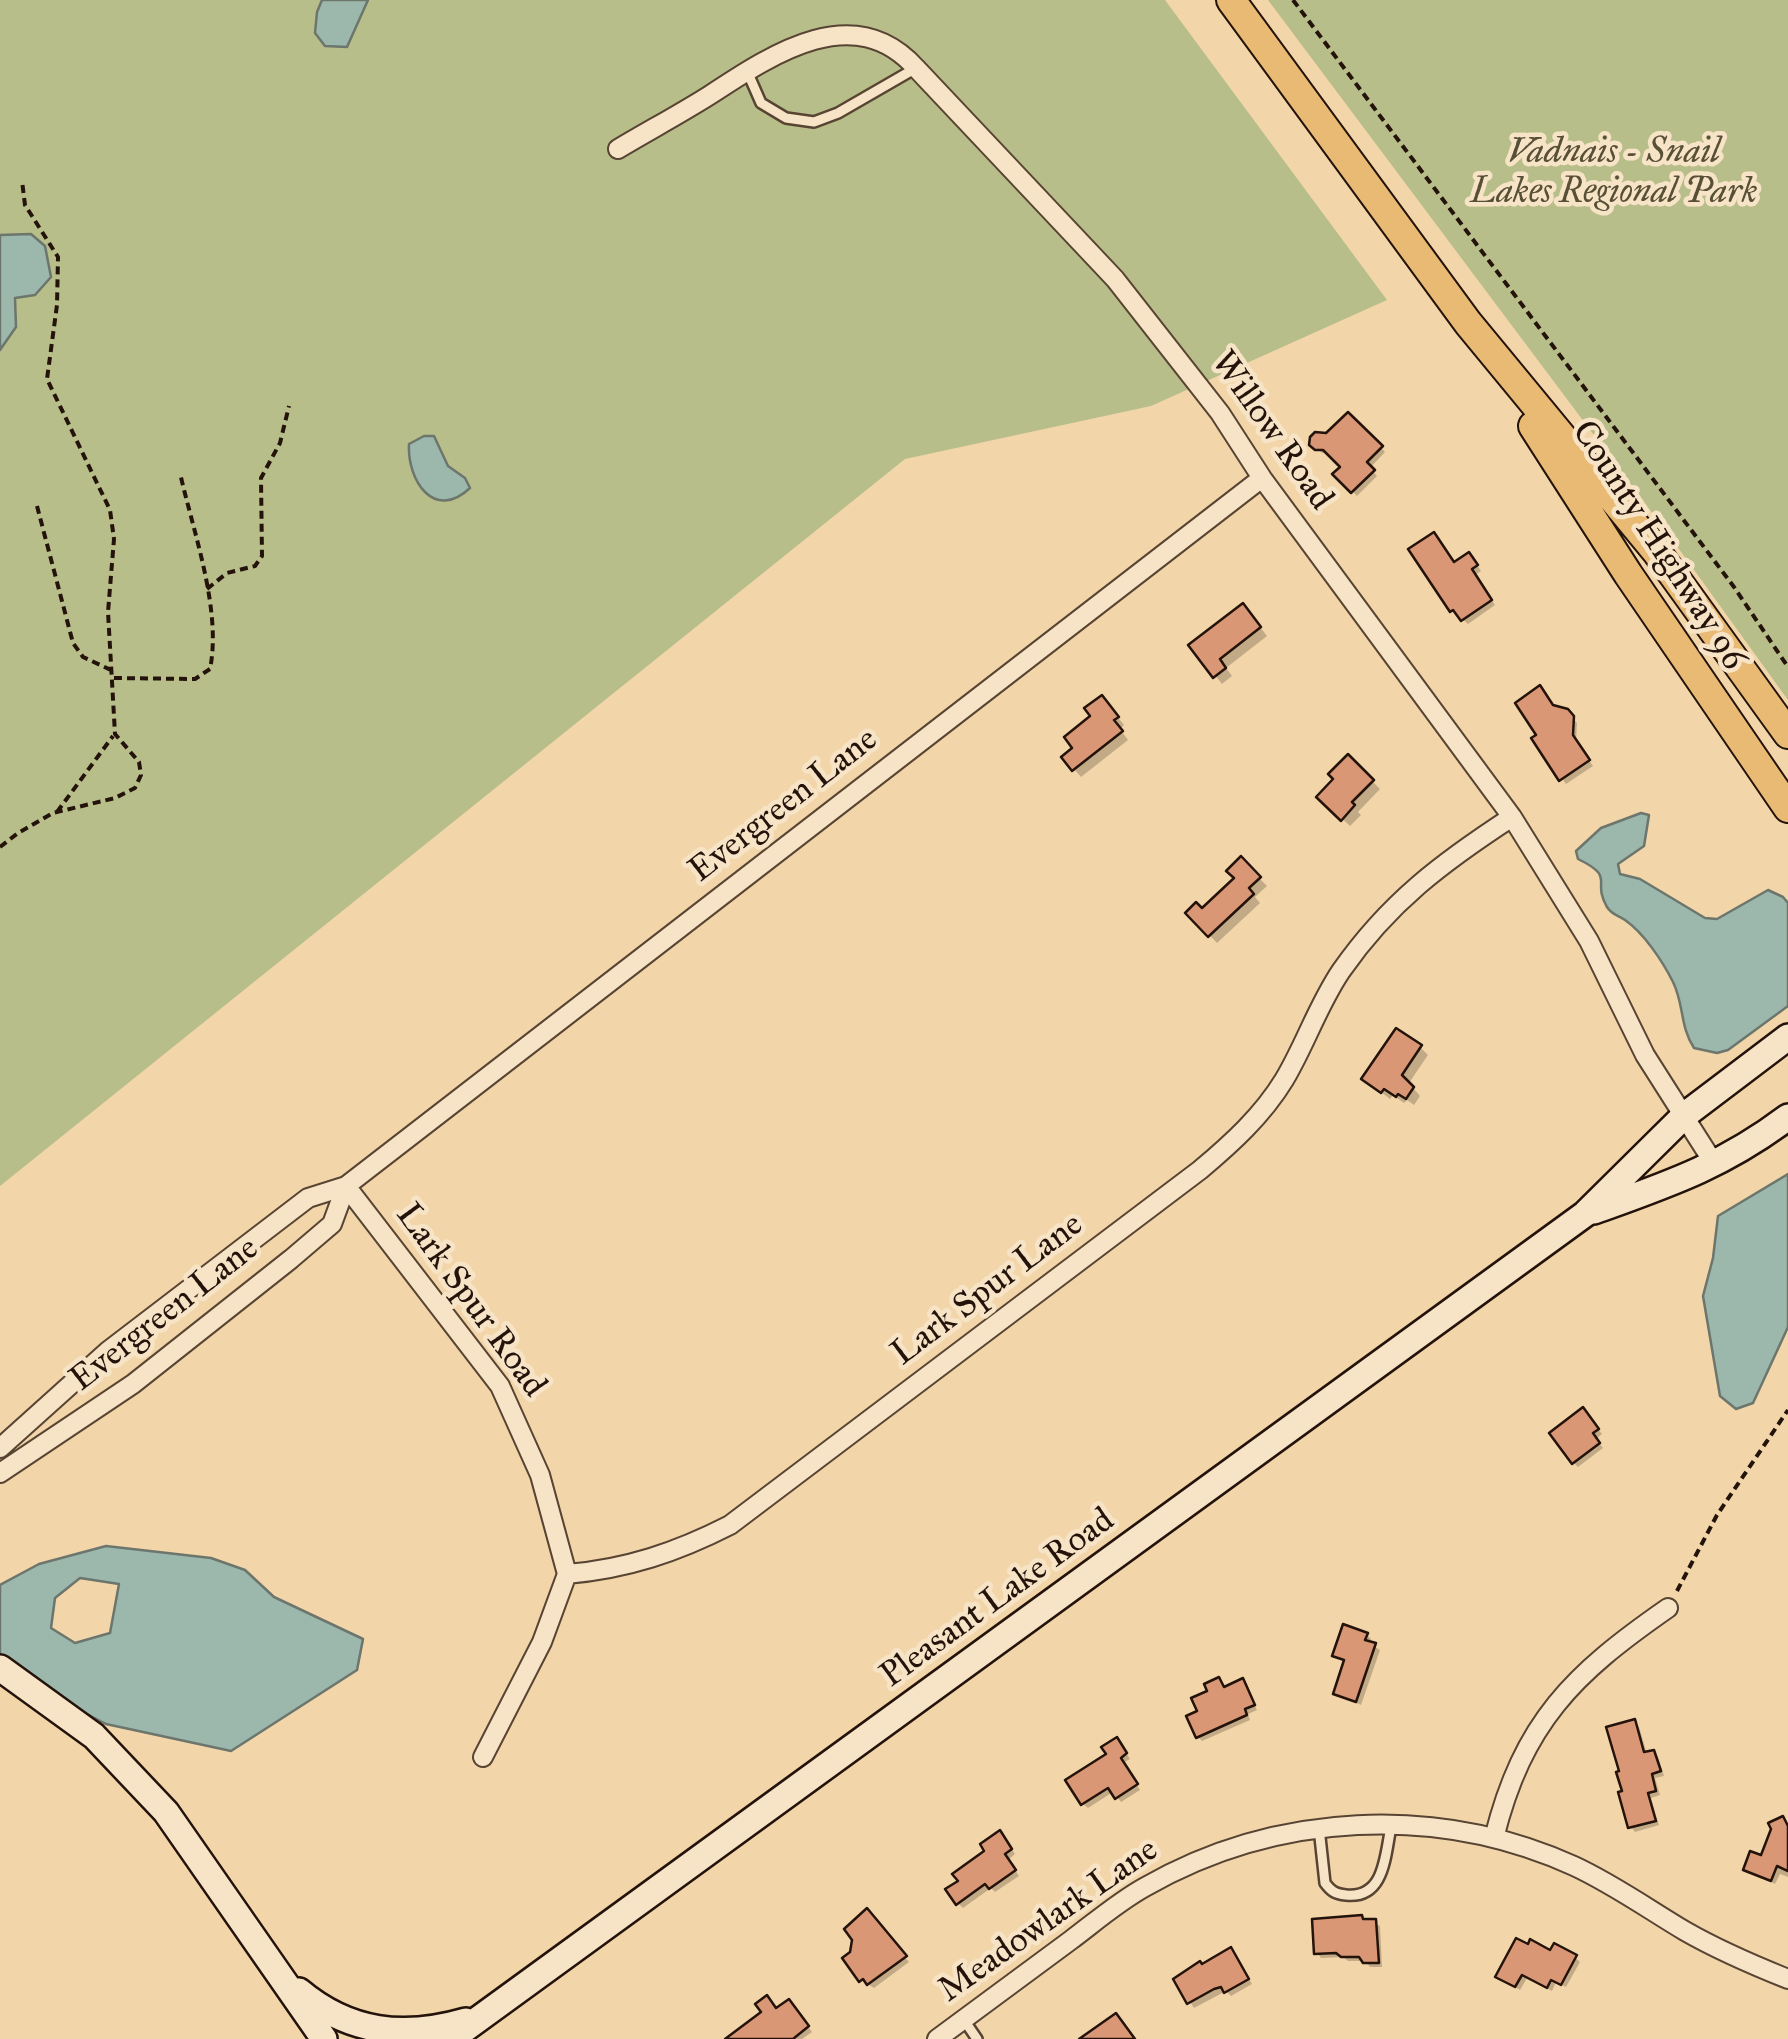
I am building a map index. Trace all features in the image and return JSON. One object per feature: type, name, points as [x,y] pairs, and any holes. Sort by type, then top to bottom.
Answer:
[{"type":"main road","name":"County Highway 96","points":[[1230,0],[1468,323],[1656,551],[1788,734]]},
{"type":"main road","name":"County Highway 96","points":[[1468,323],[1628,574],[1788,808]]},
{"type":"street","name":"Willow Road","points":[[618,149],[822,23],[859,21],[895,42],[1115,279],[1210,400],[1262,478],[1512,818],[1589,941],[1645,1054],[1716,1165]]},
{"type":"street","name":"Evergreen Lane","points":[[0,1448],[108,1351],[308,1198],[346,1186],[1262,478]]},
{"type":"street","name":"Lark Spur Lane","points":[[567,1574],[649,1560],[689,1546],[730,1525],[1200,1170],[1241,1134],[1283,1082],[1338,975],[1374,927],[1427,874],[1512,818]]},
{"type":"street","name":"Pleasant Lake Road","points":[[451,2039],[1585,1214],[1685,1115],[1788,1036]]},
{"type":"street","name":"Pleasant Lake Road","points":[[1585,1214],[1690,1178],[1788,1118]]},
{"type":"street","name":"Evergreen Lane","points":[[0,1473],[133,1384],[291,1259],[332,1224],[346,1186]]},
{"type":"street","name":"Lark Spur Road","points":[[346,1186],[500,1386],[542,1480],[567,1574]]},
{"type":"street","points":[[483,1757],[542,1642],[567,1574]]},
{"type":"street","points":[[1494,1838],[1510,1782],[1525,1748],[1546,1716],[1594,1662],[1668,1608]]},
{"type":"street","points":[[0,1668],[94,1736],[166,1812],[324,2039]]},
{"type":"street","name":"Meadowlark Lane","points":[[937,2039],[1143,1888],[1232,1847],[1319,1828],[1392,1824],[1494,1838],[1576,1866],[1687,1932],[1788,1980]]},
{"type":"street","points":[[278,1973],[320,2008],[347,2022],[374,2029],[436,2032],[490,2012]]},
{"type":"lane","points":[[745,68],[761,103],[786,118],[814,122],[838,113],[916,68]]},
{"type":"lane","points":[[1319,1828],[1325,1882],[1339,1895],[1356,1896],[1373,1889],[1380,1878],[1392,1824]]},
{"type":"lane","points":[[964,2019],[976,2039]]},
{"type":"path","points":[[1293,0],[1722,572],[1788,666]]},
{"type":"path","points":[[22,181],[25,205],[58,257],[57,304],[47,379],[110,510],[114,539],[108,612],[115,734],[57,812]]},
{"type":"path","points":[[207,590],[227,573],[255,566],[262,556],[262,478],[280,443],[289,406]]},
{"type":"path","points":[[37,506],[73,642],[83,657],[113,674],[195,679],[210,669],[214,654],[207,590],[180,474]]},
{"type":"path","points":[[0,847],[57,812],[116,798],[135,788],[141,775],[139,762],[115,734]]},
{"type":"path","points":[[1668,1608],[1717,1515],[1788,1410]]},
{"type":"green space","points":[[0,0],[1165,0],[1387,300],[1151,406],[905,459],[0,1186]]},
{"type":"green space","name":"Vadnais - Snail Lakes Regional Park","points":[[1268,0],[1788,0],[1788,700],[1671,538]]},
{"type":"shaded area","points":[[322,0],[368,0],[347,47],[325,46],[315,33]]},
{"type":"shaded area","points":[[31,234],[45,246],[51,277],[35,295],[15,298],[16,327],[0,350],[0,235]]},
{"type":"shaded area","points":[[424,436],[434,436],[448,466],[465,478],[470,488],[445,501],[425,492],[413,471],[409,444]]},
{"type":"shaded area","points":[[1641,813],[1649,815],[1644,846],[1618,864],[1620,874],[1640,879],[1705,918],[1717,919],[1768,890],[1788,903],[1788,1006],[1728,1050],[1717,1053],[1694,1048],[1676,990],[1664,966],[1639,932],[1609,910],[1600,875],[1578,859],[1576,851],[1601,828]]},
{"type":"shaded area","points":[[1788,1174],[1788,1327],[1753,1403],[1736,1409],[1720,1396],[1703,1296],[1718,1216]]},
{"type":"shaded area","points":[[106,1546],[211,1558],[245,1570],[274,1597],[363,1639],[357,1670],[231,1751],[106,1724],[54,1697],[0,1659],[0,1585],[39,1564]],"holes":[[[80,1578],[119,1584],[110,1633],[75,1643],[51,1628],[55,1598]]]},
{"type":"building","points":[[1348,412],[1383,446],[1367,462],[1375,470],[1351,493],[1332,474],[1340,467],[1323,450],[1309,445],[1315,432],[1326,433]]},
{"type":"building","points":[[1434,532],[1454,562],[1469,552],[1478,565],[1472,569],[1492,600],[1461,621],[1453,610],[1450,612],[1408,549]]},
{"type":"building","points":[[1243,603],[1261,627],[1220,659],[1226,668],[1213,678],[1188,645]]},
{"type":"building","points":[[1540,685],[1553,705],[1568,709],[1574,716],[1573,735],[1590,760],[1559,781],[1531,738],[1536,735],[1515,703]]},
{"type":"building","points":[[1102,695],[1119,717],[1114,720],[1123,731],[1072,771],[1061,757],[1072,748],[1064,737],[1090,716],[1084,708]]},
{"type":"building","points":[[1348,754],[1374,780],[1352,802],[1355,805],[1341,821],[1316,797],[1333,779],[1328,774]]},
{"type":"building","points":[[1241,856],[1261,877],[1249,888],[1254,894],[1208,937],[1185,913],[1196,902],[1202,908],[1234,878],[1226,871]]},
{"type":"building","points":[[1396,1028],[1422,1045],[1402,1075],[1414,1087],[1406,1099],[1384,1089],[1381,1093],[1361,1079]]},
{"type":"building","points":[[1583,1407],[1599,1429],[1593,1433],[1600,1443],[1572,1464],[1549,1433]]},
{"type":"building","points":[[1343,1624],[1368,1633],[1365,1640],[1376,1643],[1356,1702],[1333,1694],[1344,1660],[1332,1656]]},
{"type":"building","points":[[1219,1677],[1224,1687],[1243,1678],[1255,1705],[1245,1709],[1247,1715],[1196,1738],[1186,1716],[1197,1711],[1191,1698],[1207,1691],[1204,1684]]},
{"type":"building","points":[[1635,1719],[1644,1752],[1654,1750],[1661,1771],[1652,1774],[1656,1791],[1648,1793],[1656,1821],[1628,1828],[1618,1792],[1622,1791],[1616,1772],[1619,1771],[1606,1727]]},
{"type":"building","points":[[1117,1737],[1127,1753],[1121,1758],[1138,1784],[1115,1799],[1108,1788],[1081,1805],[1065,1780],[1106,1754],[1101,1747]]},
{"type":"building","points":[[1783,1816],[1788,1826],[1788,1871],[1777,1866],[1771,1881],[1743,1870],[1750,1851],[1761,1855],[1771,1829],[1768,1823]]},
{"type":"building","points":[[1000,1830],[1012,1849],[1005,1854],[1016,1870],[989,1889],[985,1884],[956,1905],[945,1889],[958,1881],[952,1874],[984,1851],[980,1844]]},
{"type":"building","points":[[867,1908],[907,1956],[867,1985],[863,1979],[859,1982],[842,1958],[850,1952],[852,1940],[844,1929]]},
{"type":"building","points":[[1362,1915],[1363,1919],[1376,1919],[1379,1963],[1363,1963],[1359,1957],[1341,1957],[1336,1953],[1314,1954],[1312,1919]]},
{"type":"building","points":[[1516,1938],[1528,1944],[1530,1939],[1550,1950],[1554,1943],[1577,1955],[1561,1985],[1551,1980],[1547,1988],[1522,1975],[1515,1987],[1495,1977]]},
{"type":"building","points":[[1231,1947],[1249,1979],[1224,1993],[1221,1987],[1214,1989],[1187,2004],[1173,1979]]},
{"type":"building","points":[[767,1995],[776,2008],[789,1999],[809,2026],[793,2039],[725,2039],[761,2012],[755,2004]]},
{"type":"building","points":[[1116,2013],[1135,2039],[1079,2039]]}]
